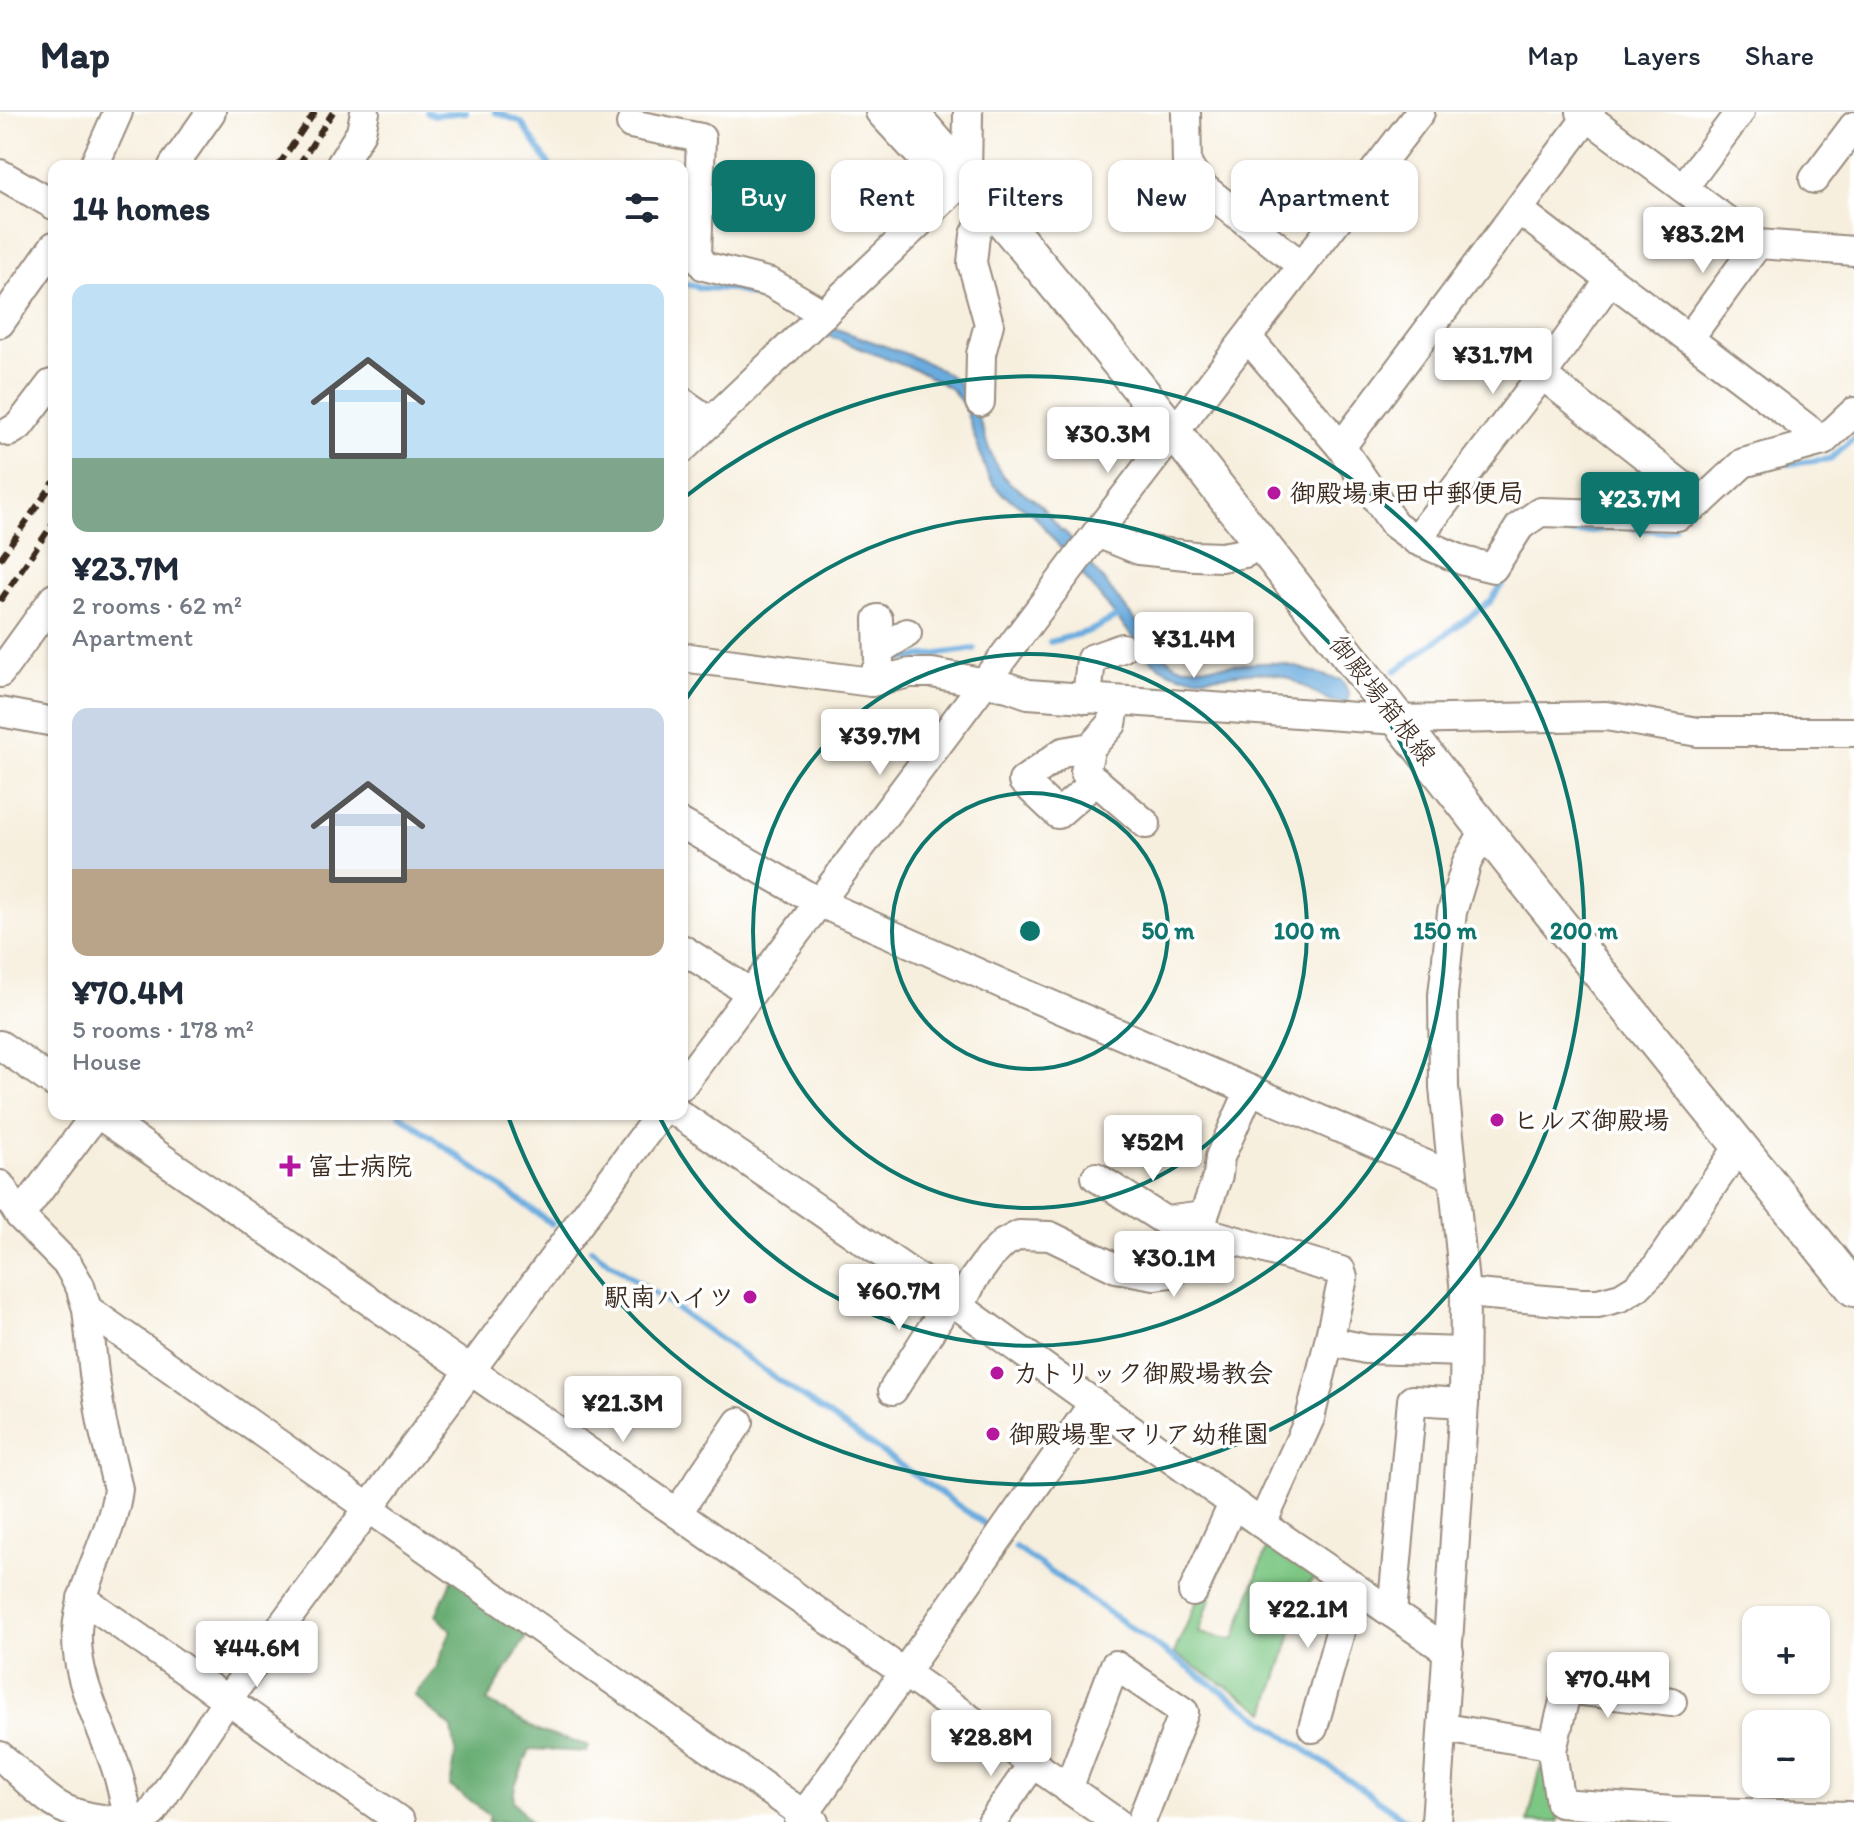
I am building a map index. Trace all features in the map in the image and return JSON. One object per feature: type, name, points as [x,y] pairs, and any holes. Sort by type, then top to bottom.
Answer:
[{"type":"main road","name":"御殿場箱根線","points":[[910,112],[959,168]]},
{"type":"main road","name":"御殿場箱根線","points":[[1012,232],[1175,431],[1485,830],[1854,1289]]},
{"type":"street","points":[[97,160],[118,112]]},
{"type":"street","points":[[177,160],[211,112]]},
{"type":"street","points":[[344,160],[361,132],[365,112]]},
{"type":"street","points":[[880,112],[931,167],[959,181]]},
{"type":"street","points":[[968,112],[974,160]]},
{"type":"street","points":[[1206,112],[1186,125],[1187,165],[1204,188],[1302,266]]},
{"type":"street","points":[[688,1077],[1084,550],[1420,112]]},
{"type":"street","points":[[1683,188],[1740,112]]},
{"type":"street","points":[[1341,447],[1587,114],[1758,244],[1854,251]]},
{"type":"street","points":[[631,124],[701,138],[697,254],[704,266],[771,283],[815,323]]},
{"type":"street","points":[[1814,179],[1854,126]]},
{"type":"street","points":[[0,174],[48,202]]},
{"type":"street","points":[[688,443],[815,323],[959,206]]},
{"type":"street","points":[[1519,210],[1823,441]]},
{"type":"street","points":[[975,232],[972,263],[989,324],[981,354],[980,402]]},
{"type":"street","points":[[1690,337],[1758,244]]},
{"type":"street","points":[[0,323],[48,255]]},
{"type":"street","points":[[1416,540],[1610,280]]},
{"type":"street","points":[[1248,338],[1341,447],[1394,524],[1416,540],[1464,561],[1493,568],[1520,526],[1540,512],[1678,516],[1702,501],[1743,463],[1823,441],[1854,412]]},
{"type":"street","points":[[1542,375],[1702,501]]},
{"type":"street","points":[[3,431],[19,426],[48,388]]},
{"type":"street","points":[[688,406],[711,422]]},
{"type":"street","points":[[1084,550],[1139,550],[1221,557],[1245,553],[1261,543]]},
{"type":"street","points":[[0,673],[48,606]]},
{"type":"street","points":[[871,682],[879,664],[878,619]]},
{"type":"street","points":[[879,650],[907,633]]},
{"type":"street","points":[[1087,699],[1091,659],[1122,648]]},
{"type":"street","points":[[688,658],[871,682],[910,673],[932,673],[1028,694],[1398,720],[1606,716],[1698,732],[1854,732]]},
{"type":"street","points":[[1116,701],[1112,724],[1091,747],[1085,772],[1146,824]]},
{"type":"street","points":[[0,712],[48,721]]},
{"type":"street","points":[[1091,747],[1063,752],[1023,781],[1058,814],[1096,781]]},
{"type":"street","points":[[688,827],[818,902],[1452,1176]]},
{"type":"street","points":[[1436,1822],[1464,1403],[1465,1293],[1444,1087],[1443,995],[1452,912],[1467,862],[1485,830]]},
{"type":"street","points":[[688,953],[751,993]]},
{"type":"street","points":[[0,1045],[48,1079]]},
{"type":"street","points":[[893,1390],[989,1258],[1004,1243],[1019,1235],[1050,1236],[1116,1268],[1154,1275],[1170,1273],[1181,1265],[1201,1223],[1218,1175],[1220,1157],[1250,1090]]},
{"type":"street","points":[[20,1216],[92,1120]]},
{"type":"street","points":[[106,1120],[677,1513],[1116,1822]]},
{"type":"street","points":[[0,1756],[55,1804],[97,1818],[129,1822],[141,1822],[152,1813],[227,1700],[656,1120]]},
{"type":"street","points":[[688,1120],[955,1304],[1233,1504],[1449,1652]]},
{"type":"street","points":[[1465,1293],[1581,1303],[1598,1303],[1621,1297],[1637,1287],[1655,1269],[1740,1145]]},
{"type":"street","points":[[1096,1177],[1165,1221],[1201,1223],[1341,1271],[1343,1278],[1310,1418],[1262,1524]]},
{"type":"street","points":[[0,1185],[20,1216],[68,1265],[80,1286],[87,1309],[94,1374],[118,1489],[116,1507],[82,1598],[77,1633],[81,1677],[115,1764],[129,1822]]},
{"type":"street","points":[[87,1309],[805,1820],[1093,1404]]},
{"type":"street","points":[[1329,1341],[1366,1349],[1464,1352]]},
{"type":"street","points":[[1392,1613],[1412,1400],[1464,1403]]},
{"type":"street","points":[[677,1513],[739,1422]]},
{"type":"street","points":[[1193,1592],[1233,1504]]},
{"type":"street","points":[[1313,1728],[1353,1586]]},
{"type":"street","points":[[82,1598],[401,1822]]},
{"type":"street","points":[[1068,1789],[1115,1665],[1184,1712],[1141,1822]]},
{"type":"street","points":[[1552,1750],[1567,1689],[1672,1702]]},
{"type":"street","points":[[1444,1728],[1551,1745],[1560,1803],[1672,1817],[1848,1816],[1848,1822]]},
{"type":"street","points":[[992,1822],[1032,1765]]},
{"type":"green space","points":[[1236,1513],[1261,1538],[1240,1527],[1233,1528],[1199,1633],[1234,1640],[1267,1547],[1315,1577],[1307,1586],[1266,1712],[1174,1653]]},
{"type":"green space","points":[[453,1577],[528,1634],[487,1701],[540,1732],[589,1746],[586,1752],[530,1749],[515,1785],[513,1801],[531,1822],[488,1822],[490,1816],[450,1786],[456,1753],[452,1728],[414,1696],[436,1668],[451,1630],[436,1615]]},
{"type":"green space","points":[[1541,1766],[1561,1811],[1558,1822],[1528,1822]]},
{"type":"water","points":[[806,316],[915,357],[949,375],[960,385],[975,408],[1000,472],[1008,482],[1038,503],[1064,531],[1158,649],[1172,662],[1184,667],[1266,663],[1292,666],[1342,680],[1349,694],[1347,703],[1329,700],[1283,676],[1256,673],[1182,676],[1152,661],[1034,515],[994,485],[987,474],[964,405],[951,389],[923,373],[828,336]]},
{"type":"waterway","points":[[427,112],[434,115],[466,112]]},
{"type":"waterway","points":[[495,112],[521,122],[546,160]]},
{"type":"waterway","points":[[688,284],[733,289],[790,309]]},
{"type":"waterway","points":[[1787,464],[1830,459],[1854,438]]},
{"type":"waterway","points":[[1395,671],[1490,602],[1535,537],[1545,532],[1577,533],[1621,527]]},
{"type":"waterway","points":[[1632,528],[1663,532],[1675,527]]},
{"type":"waterway","points":[[1050,642],[1090,631],[1122,614]]},
{"type":"waterway","points":[[890,661],[974,649]]},
{"type":"waterway","points":[[407,1120],[552,1224]]},
{"type":"waterway","points":[[591,1249],[989,1527]]},
{"type":"waterway","points":[[1015,1547],[1409,1822]]},
{"type":"railway","points":[[282,160],[315,112]]},
{"type":"railway","points":[[302,160],[333,112]]},
{"type":"railway","points":[[0,559],[48,491]]},
{"type":"railway","points":[[0,601],[48,531]]},
{"type":"place","name":"御殿場東田中郵便局","points":[[1274,493]]},
{"type":"place","name":"ヒルズ御殿場","points":[[1497,1120]]},
{"type":"place","name":"富士病院","points":[[290,1166]]},
{"type":"place","name":"駅南ハイツ","points":[[750,1297]]},
{"type":"place","name":"カトリック御殿場教会","points":[[997,1373]]},
{"type":"place","name":"御殿場聖マリア幼稚園","points":[[993,1434]]}]
